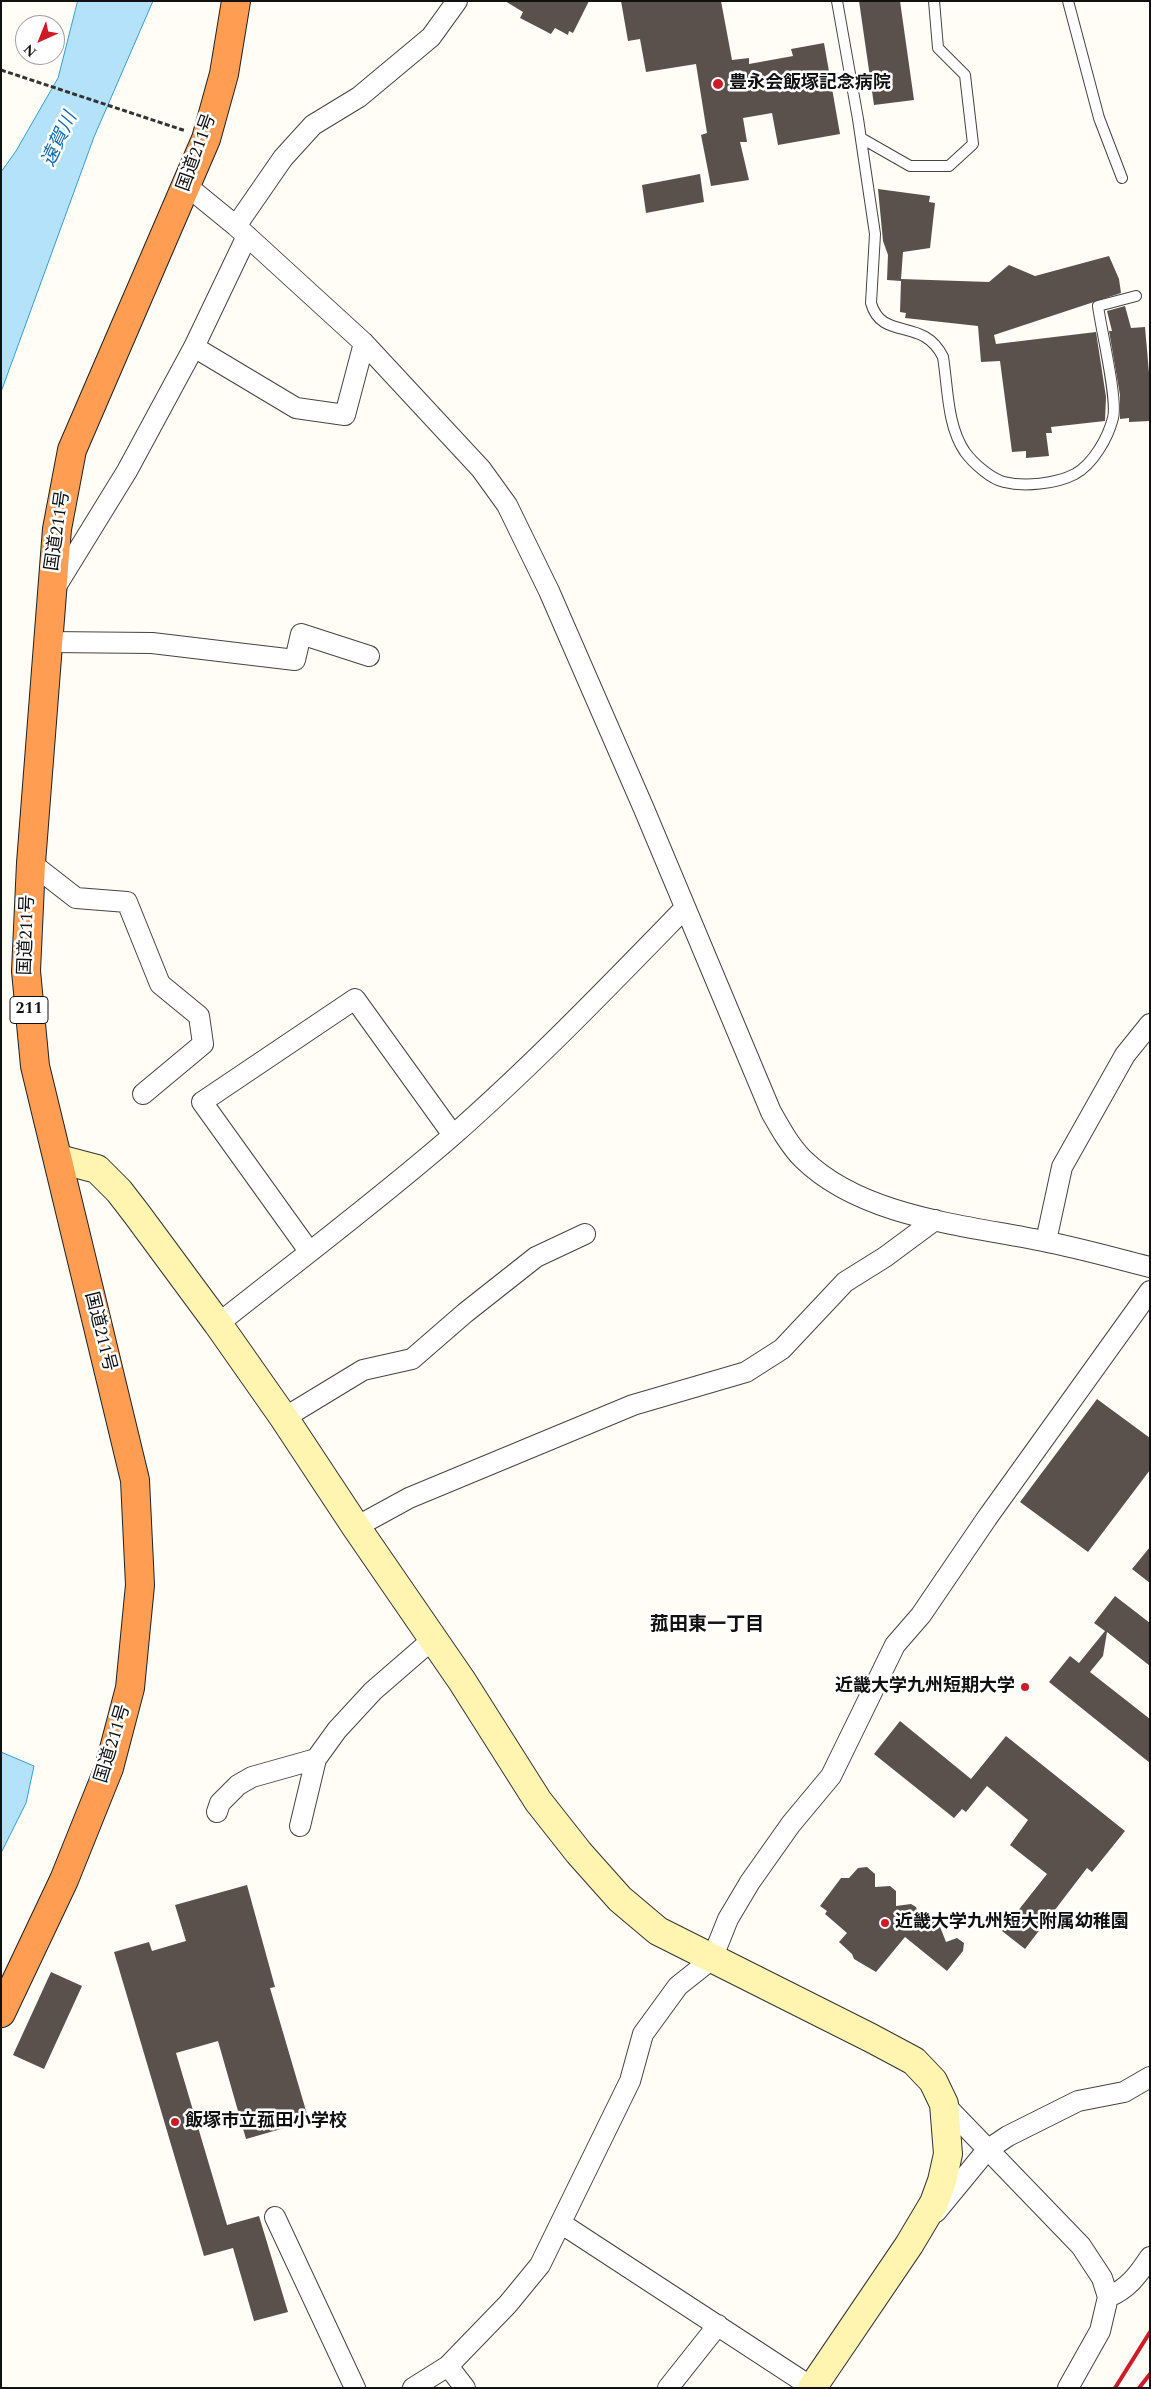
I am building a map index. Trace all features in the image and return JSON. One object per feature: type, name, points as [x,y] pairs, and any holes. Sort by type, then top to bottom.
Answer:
[{"type":"highway","name":"国道211号","points":[[1,2013],[64,1880],[109,1768],[130,1688],[140,1585],[134,1480],[59,1159],[35,1066],[29,1018],[26,971],[31,863],[57,529],[72,450],[206,139],[224,74],[236,1]]},
{"type":"street","points":[[51,594],[127,470],[194,347],[241,231],[283,158],[313,125],[359,97],[431,37],[457,1]]},
{"type":"street","points":[[187,186],[241,231],[364,342],[481,469],[507,506],[549,591],[644,809],[684,909],[771,1112],[786,1138],[803,1159],[833,1182],[866,1199],[935,1220],[1046,1241],[1150,1267]]},
{"type":"street","points":[[194,347],[296,408],[345,415],[364,342]]},
{"type":"street","points":[[49,642],[152,643],[295,660],[301,634],[369,656]]},
{"type":"street","points":[[31,863],[76,898],[127,902],[160,984],[199,1016],[203,1044],[143,1094]]},
{"type":"street","points":[[218,1324],[400,1181],[453,1135],[531,1064],[684,909]]},
{"type":"street","points":[[309,1251],[202,1102],[355,999],[453,1135]]},
{"type":"street","points":[[1046,1241],[1062,1167],[1125,1055],[1150,1024]]},
{"type":"street","points":[[59,1159],[97,1169],[119,1191],[218,1324],[284,1418],[356,1527],[433,1638],[538,1801],[579,1853],[620,1899],[658,1931],[914,2061],[933,2081],[944,2104],[1081,2246],[1102,2278],[1108,2297],[1100,2332],[1068,2388]]},
{"type":"street","points":[[356,1527],[408,1498],[633,1405],[746,1372],[782,1349],[845,1282],[885,1257],[935,1220]]},
{"type":"street","points":[[284,1418],[363,1370],[412,1359],[464,1313],[536,1257],[585,1234]]},
{"type":"street","points":[[413,2388],[448,2366],[508,2304],[540,2265],[562,2224],[630,2081],[643,2034],[678,1986],[712,1960],[728,1919],[750,1882],[791,1824],[831,1776],[895,1645],[921,1615],[987,1518],[1150,1291]]},
{"type":"street","points":[[300,1826],[316,1759],[337,1730],[373,1691],[433,1638]]},
{"type":"street","points":[[217,1812],[220,1803],[238,1785],[252,1777],[316,1759]]},
{"type":"street","points":[[909,2245],[987,2150],[1008,2136],[1078,2101],[1124,2092],[1150,2077]]},
{"type":"street","points":[[562,2224],[812,2388],[909,2245],[934,2203],[942,2181],[948,2154],[944,2104]]},
{"type":"street","points":[[275,2217],[355,2388]]},
{"type":"street","points":[[1108,2297],[1121,2292],[1138,2276],[1150,2257]]},
{"type":"street","points":[[668,2388],[718,2325]]},
{"type":"street","points":[[448,2366],[465,2388]]},
{"type":"lane","points":[[837,1],[861,138],[875,234],[871,303],[874,313],[880,321],[890,326],[926,336],[938,346],[943,357],[954,434],[966,454],[982,469],[1003,482],[1025,484],[1054,481],[1076,473],[1094,456],[1106,437],[1114,417],[1113,399],[1098,306],[1136,296]]},
{"type":"lane","points":[[861,138],[910,166],[949,166],[973,144],[965,74],[938,48],[934,1]]},
{"type":"lane","points":[[1068,1],[1099,118],[1122,178]]},
{"type":"path","points":[[1,70],[192,133]]},
{"type":"water","name":"遠賀川","points":[[78,1],[153,1],[94,137],[1,392],[1,172],[16,151],[58,78],[61,65],[65,65],[65,51]]},
{"type":"water","points":[[1,1752],[34,1766],[26,1803],[1,1853]]},
{"type":"building","points":[[505,1],[589,1],[573,33],[569,31],[568,35],[555,28],[551,34],[520,18],[523,12]]},
{"type":"building","points":[[621,1],[721,1],[732,60],[749,58],[749,64],[793,56],[791,49],[824,43],[840,134],[778,145],[772,113],[743,118],[747,142],[740,142],[749,180],[711,186],[701,135],[707,133],[696,64],[646,72],[640,39],[628,41]]},
{"type":"building","points":[[859,1],[900,1],[914,100],[874,105]]},
{"type":"building","points":[[700,174],[704,202],[646,213],[642,185]]},
{"type":"building","points":[[878,189],[930,196],[929,202],[935,203],[930,248],[903,252],[901,279],[989,282],[1009,265],[1035,276],[1109,256],[1119,279],[1121,293],[994,335],[996,344],[1096,332],[1106,397],[1105,421],[1051,427],[1052,433],[1046,433],[1049,456],[1026,458],[1026,451],[1012,452],[1000,361],[981,362],[978,326],[905,318],[906,313],[900,312],[901,281],[887,280],[888,255],[883,241]]},
{"type":"building","points":[[1125,306],[1131,328],[1145,327],[1150,384],[1150,421],[1129,422],[1129,418],[1120,419],[1120,395],[1109,331],[1112,331],[1107,311]]},
{"type":"building","points":[[1097,1399],[1150,1438],[1150,1470],[1088,1552],[1020,1502]]},
{"type":"building","points":[[1150,1547],[1150,1583],[1132,1569]]},
{"type":"building","points":[[1115,1596],[1150,1623],[1150,1666],[1107,1632],[1103,1656],[1090,1672],[1150,1719],[1150,1763],[1049,1682],[1070,1656],[1079,1663],[1105,1631],[1094,1623]]},
{"type":"building","points":[[900,1721],[971,1779],[1006,1736],[1125,1831],[1092,1872],[1087,1868],[1025,1949],[1002,1931],[1047,1874],[1010,1845],[1028,1820],[987,1786],[966,1812],[962,1809],[954,1818],[874,1754]]},
{"type":"building","points":[[867,1867],[875,1874],[875,1887],[890,1886],[896,1891],[896,1906],[911,1904],[916,1907],[922,1922],[935,1921],[939,1924],[946,1942],[957,1938],[964,1943],[963,1951],[947,1971],[905,1937],[876,1972],[854,1959],[852,1954],[839,1942],[847,1933],[825,1914],[827,1911],[820,1906],[841,1878],[849,1878],[858,1868]]},
{"type":"building","points":[[247,1885],[275,1987],[270,1988],[309,2121],[246,2139],[218,2041],[176,2053],[227,2225],[259,2216],[288,2312],[254,2321],[233,2248],[204,2256],[114,1952],[149,1942],[152,1951],[186,1941],[175,1905]]},
{"type":"building","points":[[51,1972],[82,1986],[44,2069],[13,2055]]},
{"type":"railway","points":[[1115,2388],[1150,2332]]},
{"type":"railway","points":[[1139,2388],[1150,2374]]},
{"type":"place","name":"豊永会飯塚記念病院","points":[[718,84]]},
{"type":"place","name":"近畿大学九州短期大学","points":[[1025,1687]]},
{"type":"place","name":"近畿大学九州短大附属幼稚園","points":[[885,1923]]},
{"type":"place","name":"飯塚市立菰田小学校","points":[[175,2122]]},
{"type":"district","name":"菰田東一丁目","points":[[707,1626]]}]
